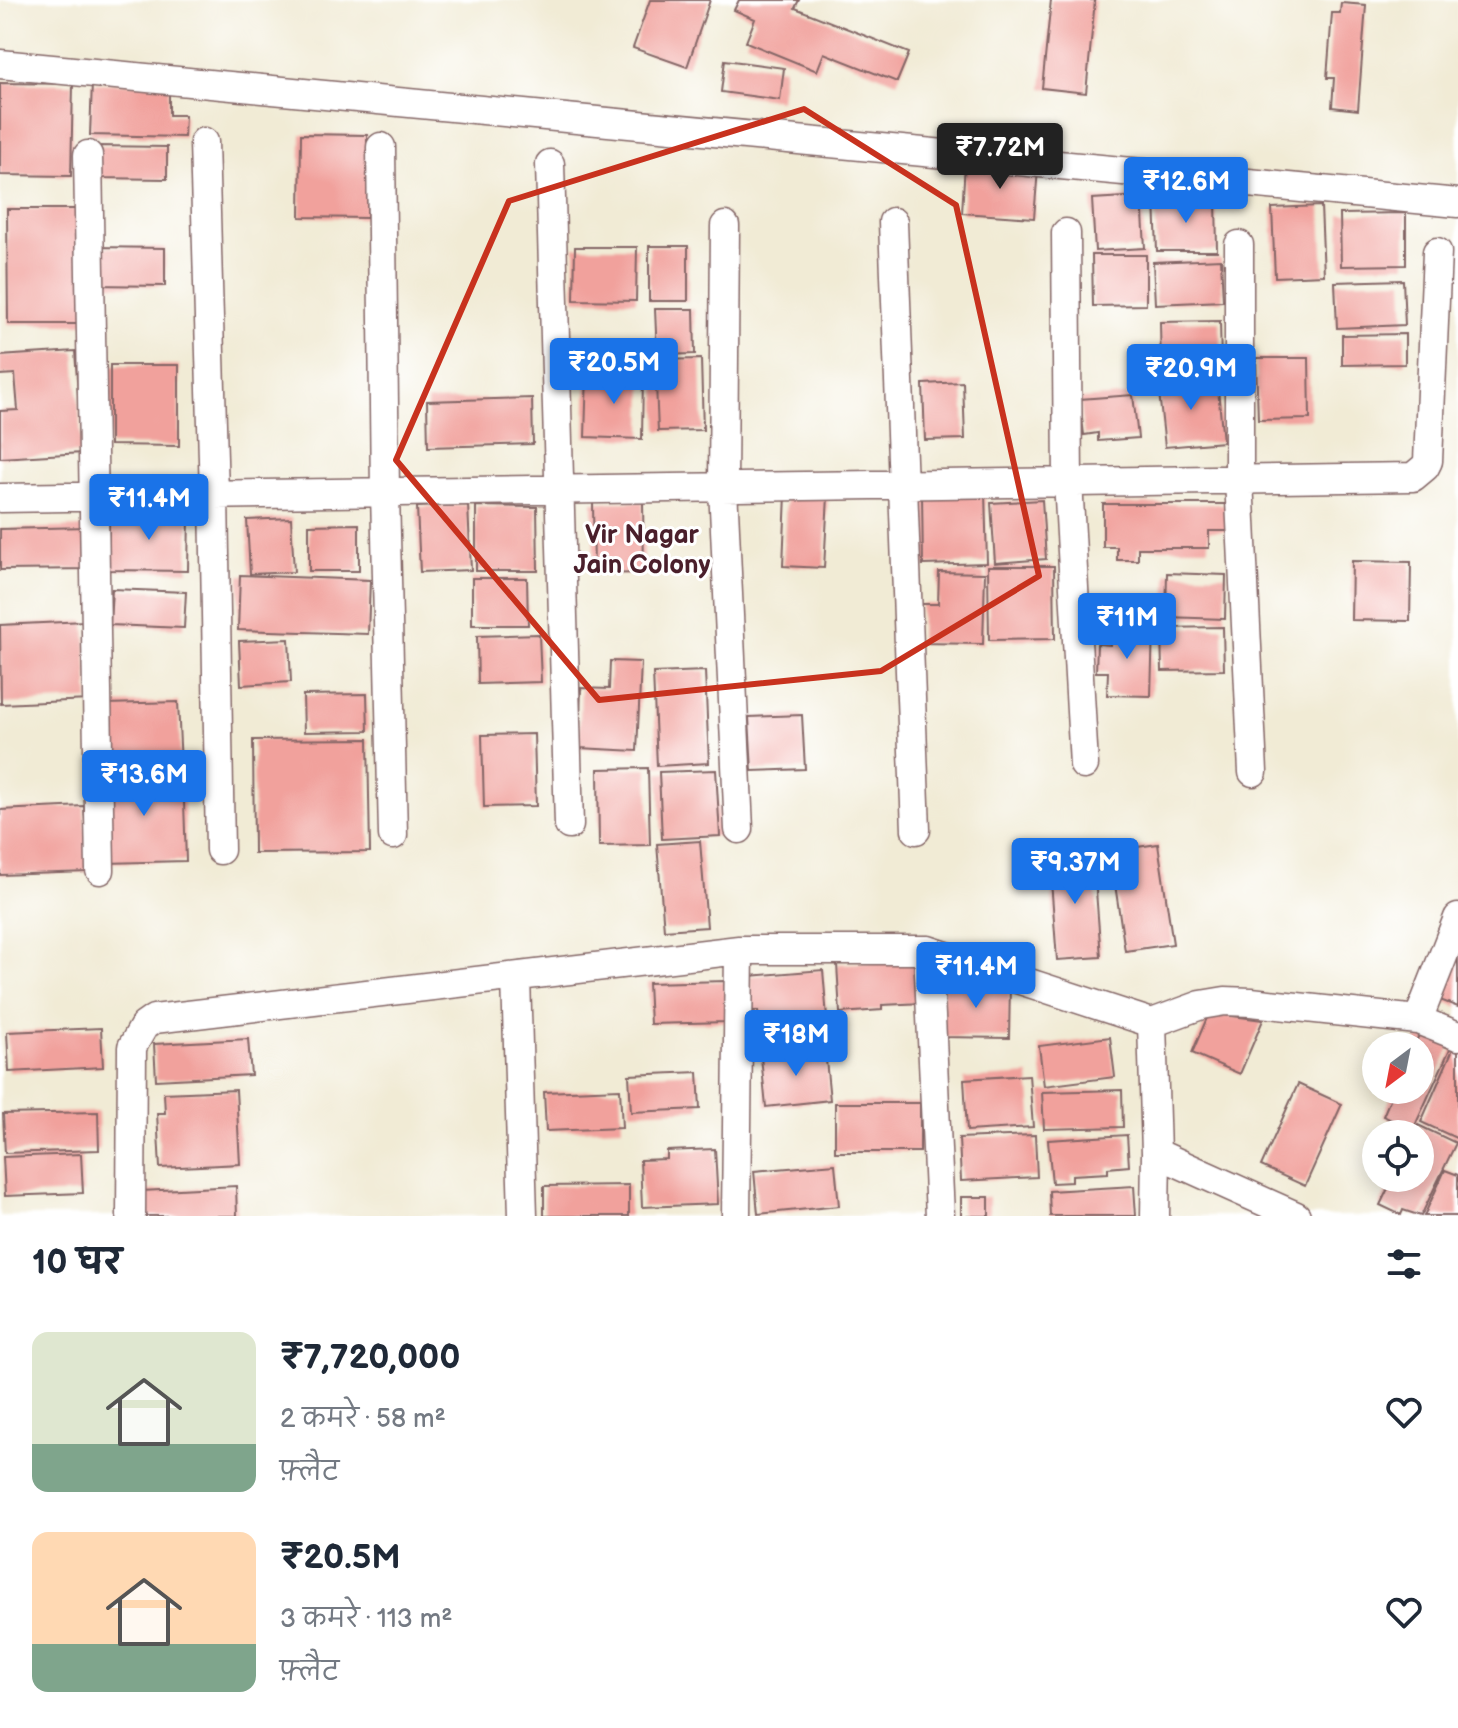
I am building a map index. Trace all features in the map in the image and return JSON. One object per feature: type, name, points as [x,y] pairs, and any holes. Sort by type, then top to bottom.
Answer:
[{"type":"street","points":[[0,64],[1458,203]]},
{"type":"street","points":[[204,142],[220,850]]},
{"type":"street","points":[[381,147],[393,835]]},
{"type":"street","points":[[88,155],[100,870]]},
{"type":"street","points":[[550,164],[569,825]]},
{"type":"street","points":[[893,222],[916,830]]},
{"type":"street","points":[[725,226],[723,487],[739,829]]},
{"type":"street","points":[[1066,233],[1068,481],[1084,765]]},
{"type":"street","points":[[1239,245],[1239,479],[1253,772]]},
{"type":"street","points":[[0,498],[1413,477],[1428,461],[1437,252]]},
{"type":"street","points":[[1418,1020],[1458,918]]},
{"type":"street","points":[[131,1216],[132,1047],[137,1035],[154,1019],[739,950],[928,950],[1152,1023],[1201,1005],[1225,1001],[1251,1002],[1418,1020],[1458,1036]]},
{"type":"street","points":[[736,1216],[739,950]]},
{"type":"street","points":[[928,950],[940,1216]]},
{"type":"street","points":[[516,977],[523,1216]]},
{"type":"street","points":[[1152,1023],[1155,1216]]},
{"type":"street","points":[[1156,1153],[1296,1216]]},
{"type":"highlighted area","points":[[804,109],[956,205],[1039,576],[881,671],[599,700],[396,460],[509,201]]},
{"type":"building","points":[[650,0],[710,0],[687,67],[633,48]]},
{"type":"building","points":[[739,0],[799,0],[795,8],[909,53],[897,82],[824,53],[817,71],[746,42],[755,19],[734,10]]},
{"type":"building","points":[[1051,0],[1095,0],[1086,93],[1042,88]]},
{"type":"building","points":[[1341,3],[1366,5],[1358,110],[1332,107],[1334,78],[1327,78],[1332,13],[1340,13]]},
{"type":"building","points":[[725,60],[784,68],[780,100],[721,92]]},
{"type":"building","points":[[0,83],[73,84],[71,176],[0,175]]},
{"type":"building","points":[[92,83],[169,85],[169,115],[185,115],[184,137],[90,135]]},
{"type":"building","points":[[301,134],[367,135],[367,218],[300,217]]},
{"type":"building","points":[[97,146],[167,147],[167,179],[97,178]]},
{"type":"building","points":[[965,163],[1038,169],[1034,218],[962,213]]},
{"type":"building","points":[[1142,196],[1145,248],[1095,251],[1092,199]]},
{"type":"building","points":[[1155,199],[1216,199],[1217,251],[1157,251]]},
{"type":"building","points":[[1321,206],[1324,275],[1275,277],[1272,208]]},
{"type":"building","points":[[7,209],[87,209],[88,324],[8,324]]},
{"type":"building","points":[[1406,213],[1406,265],[1341,266],[1340,214]]},
{"type":"building","points":[[649,246],[688,246],[688,301],[649,301]]},
{"type":"building","points":[[93,247],[165,248],[165,286],[93,285]]},
{"type":"building","points":[[575,247],[637,247],[636,301],[574,300]]},
{"type":"building","points":[[1092,255],[1146,255],[1146,305],[1093,306]]},
{"type":"building","points":[[1221,259],[1223,301],[1155,304],[1153,262]]},
{"type":"building","points":[[1403,280],[1405,325],[1337,328],[1335,282]]},
{"type":"building","points":[[655,309],[694,309],[695,354],[657,355]]},
{"type":"building","points":[[1220,321],[1221,364],[1161,366],[1160,322]]},
{"type":"building","points":[[1405,334],[1405,364],[1342,365],[1342,335]]},
{"type":"building","points":[[75,351],[82,453],[0,458],[0,411],[18,410],[15,374],[0,375],[0,356]]},
{"type":"building","points":[[1256,358],[1309,358],[1310,419],[1258,420]]},
{"type":"building","points":[[701,359],[703,430],[658,431],[655,360]]},
{"type":"building","points":[[110,365],[179,365],[179,446],[110,445]]},
{"type":"building","points":[[587,372],[643,374],[642,439],[585,437]]},
{"type":"building","points":[[1217,378],[1223,442],[1165,447],[1158,383]]},
{"type":"building","points":[[963,382],[965,439],[925,440],[923,384]]},
{"type":"building","points":[[1133,395],[1138,438],[1098,441],[1098,433],[1084,435],[1080,399]]},
{"type":"building","points":[[532,398],[533,444],[428,447],[427,401]]},
{"type":"building","points":[[985,493],[987,563],[923,565],[922,494]]},
{"type":"building","points":[[786,494],[828,496],[824,568],[783,566]]},
{"type":"building","points":[[1042,500],[1046,559],[995,563],[991,503]]},
{"type":"building","points":[[593,502],[643,502],[644,573],[594,574]]},
{"type":"building","points":[[1103,504],[1227,504],[1227,531],[1209,531],[1209,548],[1138,548],[1138,560],[1117,560],[1117,547],[1103,547]]},
{"type":"building","points":[[468,505],[471,570],[420,572],[417,507]]},
{"type":"building","points":[[476,506],[537,507],[538,571],[476,571]]},
{"type":"building","points":[[109,513],[189,514],[188,571],[109,570]]},
{"type":"building","points":[[291,518],[294,572],[250,574],[247,520]]},
{"type":"building","points":[[359,524],[359,571],[309,571],[309,525]]},
{"type":"building","points":[[89,527],[90,569],[0,570],[0,529]]},
{"type":"building","points":[[1352,561],[1411,562],[1410,621],[1351,620]]},
{"type":"building","points":[[988,566],[1054,566],[1055,639],[989,640]]},
{"type":"building","points":[[939,572],[985,573],[983,644],[920,643],[921,604],[938,604]]},
{"type":"building","points":[[1167,573],[1226,575],[1225,619],[1166,617]]},
{"type":"building","points":[[240,575],[370,580],[368,634],[238,630]]},
{"type":"building","points":[[472,578],[527,578],[528,625],[472,625]]},
{"type":"building","points":[[112,589],[186,592],[184,628],[110,625]]},
{"type":"building","points":[[85,621],[89,700],[1,704],[0,625]]},
{"type":"building","points":[[1110,625],[1153,627],[1151,696],[1107,695],[1108,672],[1096,672],[1097,644],[1110,645]]},
{"type":"building","points":[[1223,627],[1224,670],[1162,671],[1161,628]]},
{"type":"building","points":[[539,634],[541,682],[478,684],[477,636]]},
{"type":"building","points":[[289,639],[291,682],[241,685],[239,641]]},
{"type":"building","points":[[610,661],[641,662],[637,751],[579,748],[581,688],[609,689]]},
{"type":"building","points":[[705,671],[709,763],[657,766],[653,673]]},
{"type":"building","points":[[367,694],[368,731],[304,732],[303,695]]},
{"type":"building","points":[[178,702],[181,766],[108,768],[106,704]]},
{"type":"building","points":[[802,715],[805,769],[752,771],[749,717]]},
{"type":"building","points":[[534,734],[536,806],[484,807],[482,735]]},
{"type":"building","points":[[368,739],[370,852],[254,853],[253,740]]},
{"type":"building","points":[[648,768],[650,845],[599,846],[598,769]]},
{"type":"building","points":[[716,770],[720,836],[662,839],[659,772]]},
{"type":"building","points":[[183,773],[186,861],[105,863],[102,775]]},
{"type":"building","points":[[84,806],[88,872],[0,875],[0,810]]},
{"type":"building","points":[[700,841],[707,927],[664,930],[657,844]]},
{"type":"building","points":[[1158,844],[1173,944],[1125,951],[1110,851]]},
{"type":"building","points":[[1093,851],[1101,957],[1057,960],[1049,854]]},
{"type":"building","points":[[1458,953],[1458,1007],[1440,1000]]},
{"type":"building","points":[[921,960],[923,1003],[882,1005],[882,1010],[840,1013],[837,964]]},
{"type":"building","points":[[823,970],[827,1018],[759,1022],[758,1011],[752,1011],[750,976]]},
{"type":"building","points":[[726,981],[727,1022],[650,1024],[648,983]]},
{"type":"building","points":[[943,981],[1010,983],[1009,1038],[942,1037]]},
{"type":"building","points":[[1209,1013],[1263,1020],[1240,1074],[1192,1053]]},
{"type":"building","points":[[1423,1026],[1454,1040],[1434,1084],[1434,1032],[1420,1032]]},
{"type":"building","points":[[101,1028],[103,1067],[9,1072],[7,1032]]},
{"type":"building","points":[[1110,1037],[1115,1077],[1044,1086],[1039,1046]]},
{"type":"building","points":[[248,1039],[251,1075],[156,1080],[154,1044]]},
{"type":"building","points":[[1453,1049],[1458,1051],[1458,1139],[1434,1128],[1434,1120],[1422,1120],[1429,1104],[1434,1104],[1434,1092]]},
{"type":"building","points":[[825,1050],[830,1100],[766,1107],[761,1057]]},
{"type":"building","points":[[698,1072],[700,1109],[631,1112],[629,1075]]},
{"type":"building","points":[[1029,1075],[1033,1127],[967,1131],[964,1079]]},
{"type":"building","points":[[1298,1084],[1342,1104],[1305,1186],[1261,1166]]},
{"type":"building","points":[[620,1089],[622,1128],[546,1131],[544,1092]]},
{"type":"building","points":[[236,1090],[240,1164],[160,1168],[157,1113],[165,1113],[164,1093]]},
{"type":"building","points":[[1122,1090],[1123,1127],[1044,1129],[1042,1092]]},
{"type":"building","points":[[835,1103],[920,1103],[920,1152],[835,1152]]},
{"type":"building","points":[[1388,1104],[1425,1104],[1418,1120],[1392,1120],[1383,1116]]},
{"type":"building","points":[[98,1112],[99,1150],[5,1153],[3,1114]]},
{"type":"building","points":[[1434,1133],[1456,1143],[1434,1189]]},
{"type":"building","points":[[1035,1135],[1037,1177],[961,1181],[959,1138]]},
{"type":"building","points":[[1127,1135],[1129,1166],[1108,1168],[1108,1173],[1072,1175],[1072,1182],[1052,1183],[1048,1140]]},
{"type":"building","points":[[715,1149],[718,1204],[642,1207],[640,1160],[667,1159],[667,1151]]},
{"type":"building","points":[[81,1154],[83,1193],[5,1196],[3,1157]]},
{"type":"building","points":[[835,1164],[839,1206],[758,1214],[754,1171]]},
{"type":"building","points":[[1445,1170],[1458,1175],[1458,1216],[1424,1216]]},
{"type":"building","points":[[629,1185],[629,1216],[544,1216],[544,1186]]},
{"type":"building","points":[[236,1186],[237,1216],[144,1216],[142,1191]]},
{"type":"building","points":[[1134,1186],[1136,1216],[1050,1216],[1049,1191]]},
{"type":"building","points":[[1386,1192],[1433,1192],[1421,1216],[1403,1210],[1401,1215],[1380,1205]]},
{"type":"building","points":[[961,1197],[989,1197],[989,1216],[961,1216]]},
{"type":"district","name":"Vir Nagar Jain Colony","points":[[642,550]]}]
